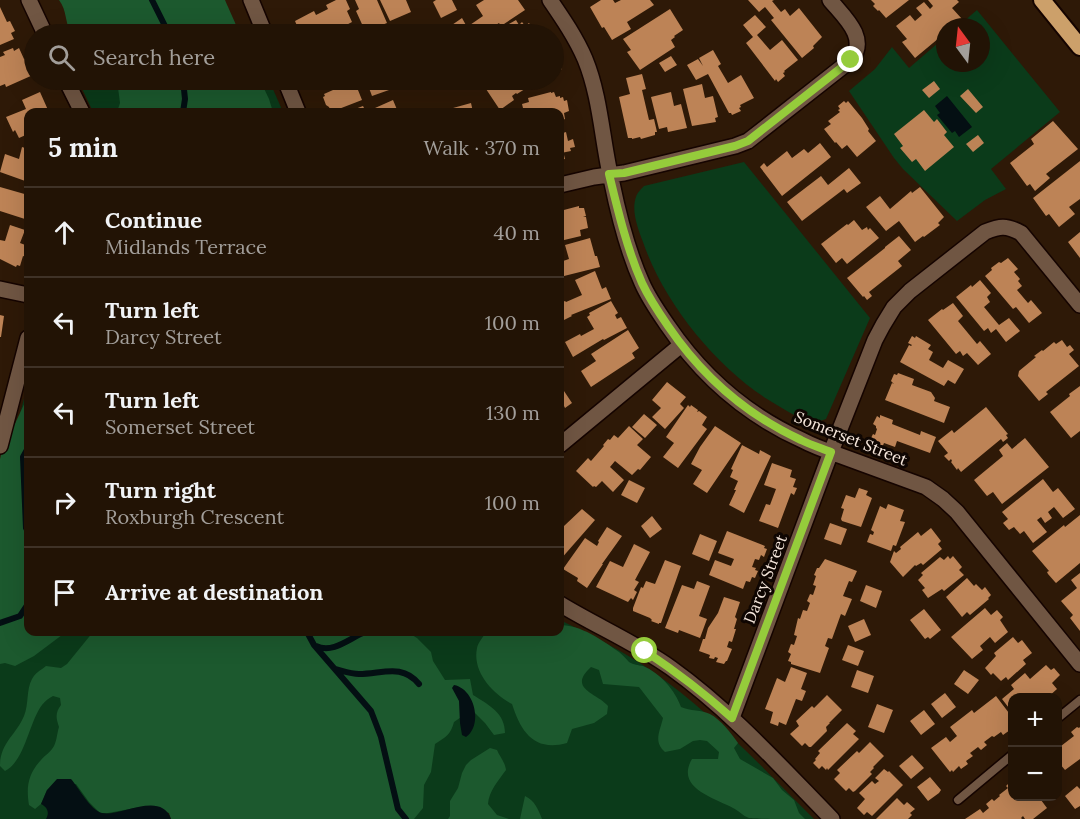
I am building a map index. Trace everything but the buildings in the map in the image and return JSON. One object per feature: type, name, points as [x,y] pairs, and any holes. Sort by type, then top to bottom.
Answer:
[{"type":"highway","points":[[1042,0],[1080,47]]},
{"type":"street","points":[[29,0],[40,24]]},
{"type":"street","points":[[251,0],[261,24]]},
{"type":"street","name":"Somerset Street","points":[[550,0],[568,26],[585,60],[596,94],[609,174],[634,264],[643,286],[681,345],[710,377],[742,405],[771,424],[802,441],[926,487],[943,499],[957,512],[1080,664]]},
{"type":"street","points":[[564,184],[624,173],[748,141],[856,54],[858,48],[856,34],[830,0]]},
{"type":"street","points":[[71,90],[80,108]]},
{"type":"street","points":[[289,90],[296,108]]},
{"type":"street","name":"Darcy Street","points":[[732,718],[875,340],[894,307],[910,291],[985,232],[997,227],[1009,227],[1021,232],[1080,305]]},
{"type":"street","points":[[0,289],[24,295]]},
{"type":"street","points":[[564,442],[681,345]]},
{"type":"street","points":[[0,446],[24,353]]},
{"type":"street","points":[[564,606],[645,651],[695,687],[732,718],[832,819]]},
{"type":"lane","points":[[1062,715],[1080,700]]},
{"type":"lane","points":[[957,800],[1008,758]]},
{"type":"green space","points":[[59,0],[225,0],[236,24],[68,24]]},
{"type":"green space","points":[[977,10],[984,18],[968,18]]},
{"type":"green space","points":[[990,26],[1060,112],[991,169],[1006,189],[985,200],[957,221],[903,169],[849,91],[875,69],[892,47],[909,68],[936,45],[936,72],[990,72]]},
{"type":"green space","points":[[83,90],[273,90],[281,108],[91,108]]},
{"type":"green space","points":[[118,90],[265,90],[272,108],[118,108]]},
{"type":"green space","points":[[744,162],[870,318],[826,419],[811,424],[747,385],[710,350],[677,309],[663,287],[636,220],[635,202],[637,194],[644,186]]},
{"type":"green space","points":[[24,399],[24,636],[564,636],[564,622],[630,657],[674,687],[736,741],[814,819],[171,819],[169,813],[119,819],[0,819],[0,492]]},
{"type":"green space","points":[[24,404],[24,636],[61,636],[34,656],[15,666],[0,664],[0,459]]},
{"type":"green space","points":[[564,626],[583,630],[598,638],[629,662],[649,669],[661,678],[675,694],[681,707],[707,713],[718,719],[738,743],[734,748],[740,759],[773,778],[794,800],[799,813],[805,819],[749,818],[699,791],[692,785],[689,777],[688,769],[692,759],[718,759],[719,752],[707,741],[700,740],[693,741],[680,749],[665,752],[658,740],[663,718],[639,687],[603,684],[599,670],[591,667],[584,674],[583,686],[608,706],[607,714],[594,723],[572,729],[567,743],[546,745],[537,742],[525,731],[512,704],[485,681],[476,657],[479,642],[483,636],[564,636]]},
{"type":"green space","points":[[90,636],[414,636],[431,652],[433,661],[445,680],[470,679],[473,695],[499,715],[505,733],[494,735],[474,712],[467,713],[454,722],[448,735],[435,744],[431,772],[424,785],[423,808],[414,819],[171,819],[169,813],[146,806],[100,813],[76,784],[47,790],[41,804],[35,809],[29,805],[29,781],[33,770],[55,744],[59,727],[57,716],[61,705],[60,698],[53,696],[42,705],[17,759],[5,771],[0,766],[1,758],[5,745],[24,716],[33,677],[46,666],[61,668]]},
{"type":"green space","points":[[490,748],[497,750],[506,770],[492,790],[488,804],[497,815],[509,819],[448,819],[450,801],[458,788],[466,765]]},
{"type":"green space","points":[[525,796],[534,803],[542,819],[520,819]]},
{"type":"shaded area","points":[[947,96],[972,127],[959,137],[955,131],[952,133],[937,115],[940,113],[935,106]]},
{"type":"shaded area","points":[[454,685],[467,693],[474,708],[474,724],[466,737],[462,735],[459,701],[452,688]]},
{"type":"shaded area","points":[[57,779],[71,779],[89,803],[102,813],[150,805],[159,806],[171,819],[46,819],[47,810],[41,804],[47,790]]},
{"type":"waterway","points":[[152,0],[164,24]]},
{"type":"waterway","points":[[184,90],[184,108]]},
{"type":"waterway","points":[[24,455],[24,481]]},
{"type":"waterway","points":[[0,623],[20,616],[24,610]]},
{"type":"waterway","points":[[309,636],[314,645],[371,711],[381,737],[398,809],[406,819]]},
{"type":"waterway","points":[[316,646],[335,647],[357,636]]},
{"type":"waterway","points":[[335,669],[359,674],[399,672],[406,674],[419,684]]},
{"type":"route","points":[[645,651],[673,669],[732,718],[831,452],[802,441],[742,405],[722,389],[681,345],[643,286],[627,242],[609,174],[624,173],[748,141],[851,60]]}]
